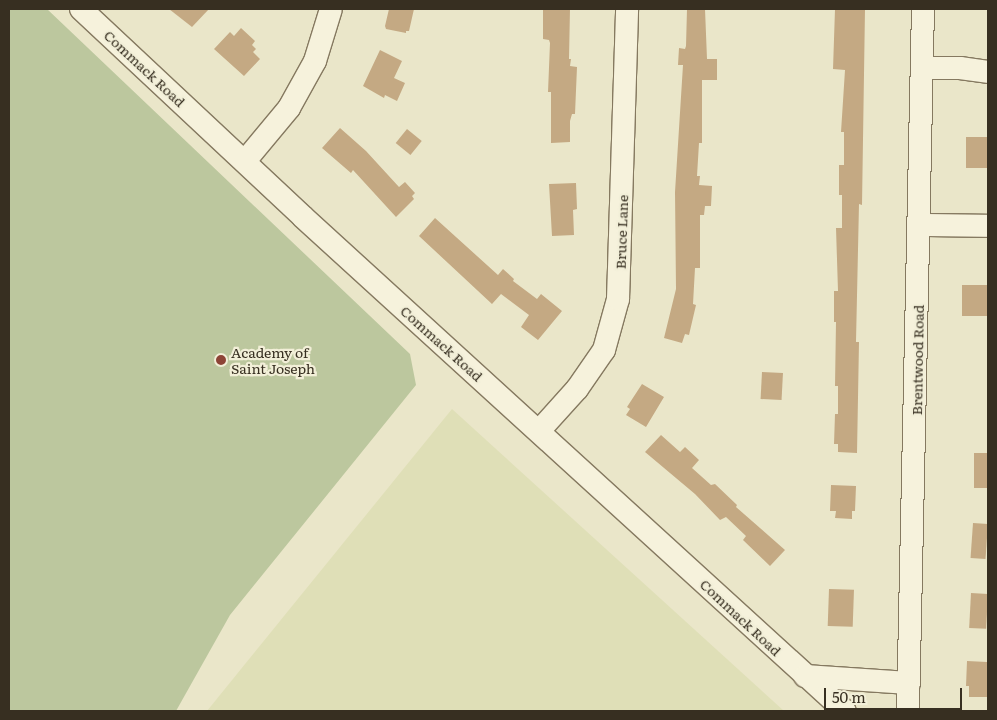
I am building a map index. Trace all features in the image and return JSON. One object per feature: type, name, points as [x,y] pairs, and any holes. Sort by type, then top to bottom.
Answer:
[{"type":"street","name":"Commack Road","points":[[81,9],[245,160],[303,217],[539,430],[845,711]]},
{"type":"street","points":[[245,160],[289,108],[315,61],[331,9]]},
{"type":"street","name":"Bruce Lane","points":[[539,430],[577,389],[604,350],[618,299],[627,9]]},
{"type":"street","name":"Brentwood Road","points":[[908,711],[920,225],[923,9]]},
{"type":"street","points":[[922,68],[960,68],[988,72]]},
{"type":"street","points":[[920,225],[988,226]]},
{"type":"street","points":[[805,676],[909,683]]},
{"type":"green space","name":"Academy of Saint Joseph","points":[[9,9],[47,9],[410,354],[416,385],[230,615],[176,711],[9,711]]},
{"type":"green space","points":[[452,409],[784,711],[207,711]]},
{"type":"building","points":[[169,9],[209,9],[192,27]]},
{"type":"building","points":[[389,9],[414,9],[409,31],[406,31],[406,33],[386,29]]},
{"type":"building","points":[[543,9],[570,9],[569,59],[571,59],[570,66],[577,67],[575,114],[572,114],[570,121],[570,142],[551,143],[551,92],[548,92],[550,43],[549,40],[543,39]]},
{"type":"building","points":[[687,9],[705,9],[707,59],[717,59],[717,80],[702,80],[702,143],[699,143],[697,176],[700,176],[699,185],[712,186],[711,206],[705,206],[704,215],[700,215],[700,268],[695,268],[693,304],[696,305],[689,335],[685,334],[682,343],[664,338],[676,289],[675,192],[683,65],[678,65],[679,48],[685,49],[686,46]]},
{"type":"building","points":[[835,9],[865,9],[862,205],[859,204],[856,342],[859,342],[857,453],[838,452],[838,444],[834,444],[835,414],[838,414],[838,386],[835,386],[836,322],[834,322],[834,291],[838,291],[836,228],[842,228],[842,195],[839,195],[839,165],[844,165],[844,132],[841,132],[845,70],[833,69]]},
{"type":"building","points":[[241,28],[255,41],[252,45],[256,49],[253,52],[260,59],[244,76],[214,49],[230,32],[234,36]]},
{"type":"building","points":[[380,50],[402,61],[394,78],[405,83],[397,101],[385,95],[384,98],[363,86]]},
{"type":"building","points":[[340,128],[366,151],[399,187],[405,182],[415,193],[412,196],[414,199],[396,217],[353,170],[351,173],[322,148]]},
{"type":"building","points":[[407,129],[422,141],[410,155],[396,143]]},
{"type":"building","points":[[966,137],[988,137],[988,168],[966,168]]},
{"type":"building","points":[[576,183],[577,209],[573,210],[574,235],[552,236],[549,184]]},
{"type":"building","points":[[435,218],[498,275],[503,269],[514,279],[513,281],[537,299],[541,294],[562,311],[538,340],[521,327],[529,315],[501,294],[492,304],[419,236]]},
{"type":"building","points":[[962,285],[988,285],[988,316],[962,316]]},
{"type":"building","points":[[762,372],[783,373],[782,400],[761,399]]},
{"type":"building","points":[[642,384],[664,397],[646,427],[626,415],[630,409],[627,407]]},
{"type":"building","points":[[661,435],[680,452],[685,447],[699,460],[692,468],[711,485],[715,484],[737,505],[736,507],[785,550],[770,566],[743,540],[746,536],[726,517],[720,520],[695,494],[645,452]]},
{"type":"building","points":[[974,453],[988,453],[988,488],[974,488]]},
{"type":"building","points":[[831,485],[856,486],[855,511],[852,511],[852,519],[835,518],[836,511],[830,511]]},
{"type":"building","points":[[973,523],[988,524],[986,559],[971,558]]},
{"type":"building","points":[[829,589],[854,590],[853,627],[828,626]]},
{"type":"building","points":[[971,593],[988,594],[986,629],[969,628]]},
{"type":"building","points":[[967,661],[987,662],[988,697],[969,697],[969,686],[966,686]]},
{"type":"place","name":"Academy of Saint Joseph","points":[[221,360]]}]
